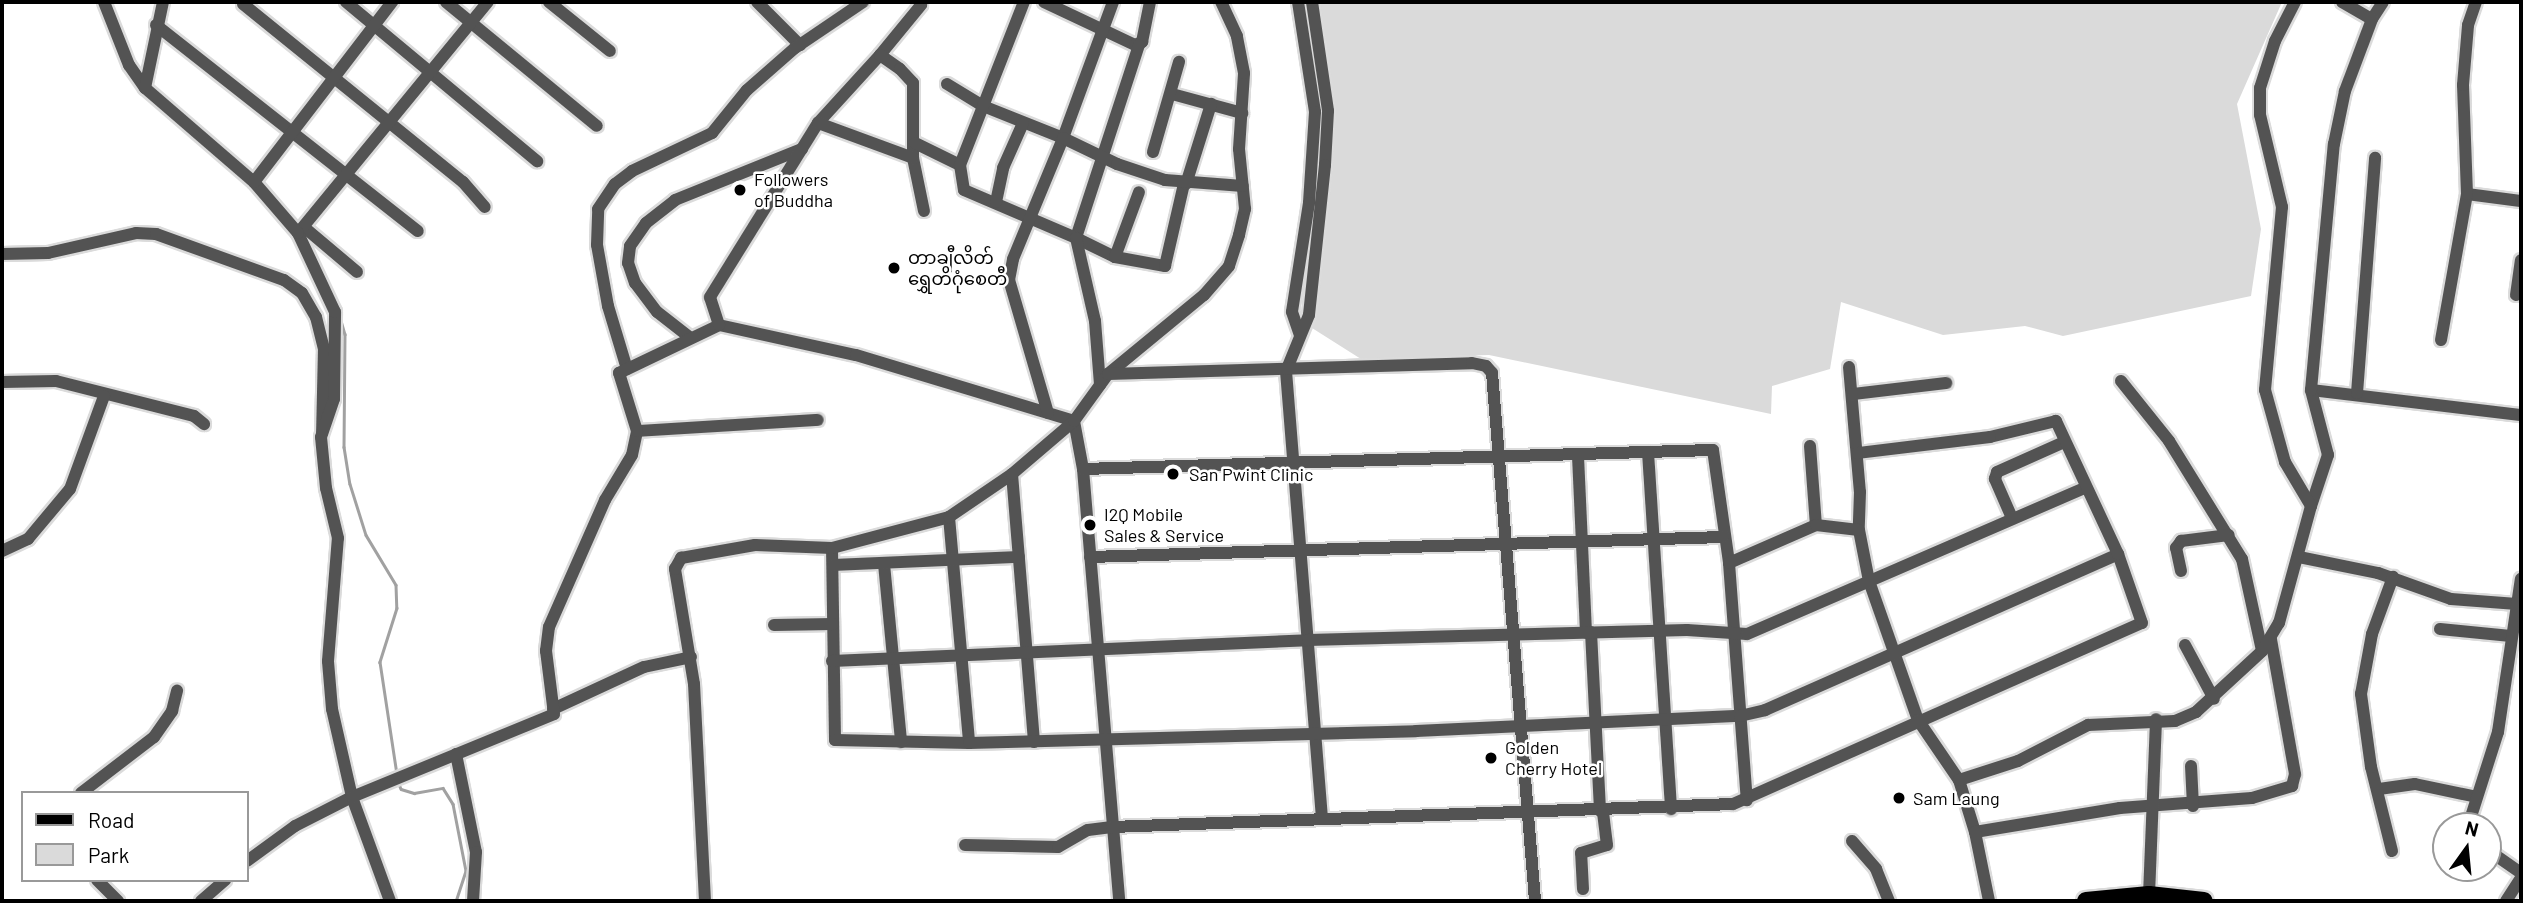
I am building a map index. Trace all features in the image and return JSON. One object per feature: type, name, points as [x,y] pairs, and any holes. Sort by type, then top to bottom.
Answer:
[{"type":"main road","points":[[2086,901],[2148,895],[2204,901]]},
{"type":"street","points":[[104,2],[129,65],[145,88],[254,182],[302,230],[357,272]]},
{"type":"street","points":[[145,88],[156,25],[163,2]]},
{"type":"street","points":[[346,2],[537,161]]},
{"type":"street","points":[[254,182],[392,2]]},
{"type":"street","points":[[446,2],[597,126]]},
{"type":"street","points":[[302,230],[388,121],[488,2]]},
{"type":"street","points":[[549,2],[610,51]]},
{"type":"street","points":[[757,2],[800,45]]},
{"type":"street","points":[[627,369],[601,269],[598,209],[615,184],[632,171],[712,133],[747,90],[800,45],[863,2]]},
{"type":"street","points":[[1024,2],[960,164],[961,188],[1115,257],[1165,266],[1185,184],[1211,104]]},
{"type":"street","points":[[1044,2],[1139,45]]},
{"type":"street","points":[[1048,413],[1009,279],[1030,217],[1063,138],[1113,2]]},
{"type":"street","points":[[1100,386],[1097,331],[1076,239],[1139,45],[1150,2]]},
{"type":"street","points":[[705,901],[691,657],[675,569],[681,558],[755,545],[832,548],[949,517],[1012,474],[1073,422],[1108,374],[1204,295],[1229,266],[1245,209],[1242,113],[1244,73],[1237,36],[1222,2]]},
{"type":"street","points":[[1298,2],[1315,112],[1309,203],[1292,312],[1300,335]]},
{"type":"street","points":[[1312,2],[1328,111],[1309,315],[1286,371],[1322,819]]},
{"type":"street","points":[[2295,2],[2275,41],[2260,88],[2260,115],[2282,207],[2265,390],[2285,462],[2298,492],[2311,506]]},
{"type":"street","points":[[2342,2],[2372,19]]},
{"type":"street","points":[[1959,780],[2018,761],[2088,726],[2156,719],[2175,721],[2214,699],[2271,639],[2299,557],[2311,506],[2328,455],[2311,390],[2334,144],[2345,91],[2372,19],[2383,2]]},
{"type":"street","points":[[2441,340],[2467,194],[2463,86],[2468,25],[2476,2]]},
{"type":"street","points":[[243,4],[463,182],[485,207]]},
{"type":"street","points":[[719,324],[710,297],[818,123],[921,5]]},
{"type":"street","points":[[156,25],[418,231]]},
{"type":"street","points":[[880,55],[913,83],[913,159],[924,211]]},
{"type":"street","points":[[1153,152],[1172,94],[1179,62]]},
{"type":"street","points":[[947,84],[983,106],[1102,156],[1185,184],[1243,186]]},
{"type":"street","points":[[1172,94],[1242,113]]},
{"type":"street","points":[[818,123],[913,159]]},
{"type":"street","points":[[996,202],[1003,168],[1023,123]]},
{"type":"street","points":[[915,143],[960,164]]},
{"type":"street","points":[[688,336],[657,312],[635,283],[628,263],[630,246],[646,223],[675,200],[721,178],[802,149]]},
{"type":"street","points":[[2357,393],[2375,158]]},
{"type":"street","points":[[1115,257],[1139,192]]},
{"type":"street","points":[[2467,194],[2521,201]]},
{"type":"street","points":[[302,230],[335,312],[334,399],[331,417],[321,437]]},
{"type":"street","points":[[2,254],[48,253],[136,233],[156,233],[284,280],[302,293],[316,317],[324,348],[321,437],[326,488],[338,538],[329,673],[332,709],[352,797],[390,901]]},
{"type":"street","points":[[2516,295],[2521,260]]},
{"type":"street","points":[[248,860],[295,826],[352,797],[554,714],[546,651],[549,627],[605,500],[632,455],[637,430],[619,373],[688,336],[719,324],[856,355],[1073,422]]},
{"type":"street","points":[[1108,374],[1486,366],[1492,373],[1535,901]]},
{"type":"street","points":[[1849,367],[1857,453],[1859,530],[1869,581],[1918,720],[1959,780],[1975,832],[1989,901]]},
{"type":"street","points":[[2,382],[56,381],[104,396],[194,416],[204,424]]},
{"type":"street","points":[[2120,381],[2169,441],[2242,559],[2262,651]]},
{"type":"street","points":[[1853,394],[1947,383]]},
{"type":"street","points":[[2311,390],[2357,393],[2521,415]]},
{"type":"street","points":[[2,551],[29,539],[70,489],[104,396]]},
{"type":"street","points":[[637,430],[818,420]]},
{"type":"street","points":[[965,845],[1058,847],[1088,830],[1112,827],[1671,809],[1747,800],[1918,720],[2141,625],[2118,554],[2056,421],[1990,437],[1857,453]]},
{"type":"street","points":[[1073,422],[1083,468],[1103,738],[1119,901]]},
{"type":"street","points":[[2012,519],[1995,479],[1997,472],[2064,442]]},
{"type":"street","points":[[1810,446],[1816,525]]},
{"type":"street","points":[[1083,468],[1499,459],[1713,450],[1723,537],[1729,563],[1747,800]]},
{"type":"street","points":[[1648,452],[1671,809]]},
{"type":"street","points":[[1578,456],[1581,541],[1594,722],[1606,845],[1581,853],[1583,889]]},
{"type":"street","points":[[1012,474],[1034,742]]},
{"type":"street","points":[[832,662],[959,654],[1308,640],[1760,631],[2085,488]]},
{"type":"street","points":[[949,517],[959,654],[969,743]]},
{"type":"street","points":[[1729,563],[1816,525],[1859,530]]},
{"type":"street","points":[[2181,571],[2176,548],[2181,541],[2229,535]]},
{"type":"street","points":[[1090,557],[1723,537]]},
{"type":"street","points":[[832,548],[835,740],[969,743],[1519,726],[1740,716],[1765,710],[2118,554]]},
{"type":"street","points":[[833,565],[952,562],[1019,557]]},
{"type":"street","points":[[2299,557],[2393,578],[2451,599],[2517,604]]},
{"type":"street","points":[[884,564],[901,742]]},
{"type":"street","points":[[2392,851],[2379,789],[2371,767],[2361,694],[2372,634],[2393,578]]},
{"type":"street","points":[[2472,812],[2498,732],[2521,579]]},
{"type":"street","points":[[774,625],[832,624]]},
{"type":"street","points":[[2440,629],[2511,636]]},
{"type":"street","points":[[1975,832],[2120,808],[2193,806],[2252,798],[2292,786],[2295,774],[2271,639]]},
{"type":"street","points":[[2185,645],[2214,699]]},
{"type":"street","points":[[554,709],[644,667],[691,657]]},
{"type":"street","points":[[2507,664],[2521,666]]},
{"type":"street","points":[[84,791],[154,737],[172,711],[177,691]]},
{"type":"street","points":[[2148,895],[2156,719]]},
{"type":"street","points":[[456,754],[476,852],[474,901]]},
{"type":"street","points":[[2191,766],[2193,806]]},
{"type":"street","points":[[2379,789],[2415,783],[2477,797]]},
{"type":"street","points":[[1852,841],[1876,869],[1889,901]]},
{"type":"street","points":[[2502,861],[2521,876],[2506,901]]},
{"type":"street","points":[[99,882],[118,901]]},
{"type":"street","points":[[201,901],[223,882]]},
{"type":"green space","points":[[1312,2],[2282,2],[2237,104],[2261,229],[2251,296],[2063,336],[2025,326],[1943,335],[1841,302],[1830,369],[1772,386],[1771,414],[1489,355],[1361,359],[1312,328],[1328,135]]},
{"type":"waterway","points":[[340,317],[345,334],[344,447],[350,484],[366,535],[396,585],[397,608],[380,662],[397,774]]},
{"type":"waterway","points":[[399,784],[401,789],[414,793],[443,788],[453,804],[466,871],[456,901]]},
{"type":"place","name":"Followers of Buddha","points":[[740,190]]},
{"type":"place","name":"တာချီလိတ် ရွှေတိဂုံစေတီ","points":[[894,268]]},
{"type":"place","name":"San Pwint Clinic","points":[[1173,474]]},
{"type":"place","name":"I2Q Mobile Sales & Service","points":[[1090,525]]},
{"type":"place","name":"Golden Cherry Hotel","points":[[1491,758]]},
{"type":"place","name":"Sam Laung","points":[[1899,798]]}]
